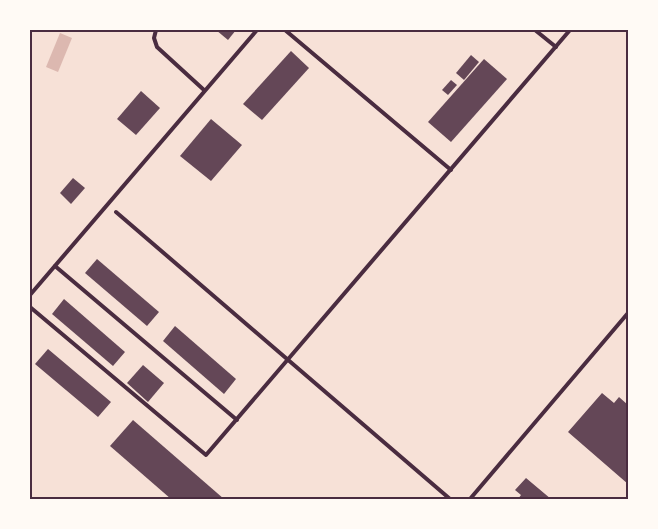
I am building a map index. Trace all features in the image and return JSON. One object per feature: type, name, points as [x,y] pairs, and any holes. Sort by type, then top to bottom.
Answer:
[{"type":"lane","points":[[156,30],[154,38],[158,47],[204,90]]},
{"type":"lane","points":[[30,295],[204,90],[258,30]]},
{"type":"lane","points":[[284,30],[451,170]]},
{"type":"lane","points":[[535,30],[556,47]]},
{"type":"lane","points":[[30,307],[206,455],[570,30]]},
{"type":"lane","points":[[116,212],[450,499]]},
{"type":"lane","points":[[55,266],[237,420]]},
{"type":"lane","points":[[470,499],[628,313]]},
{"type":"shaded area","points":[[60,33],[72,38],[58,72],[46,67]]},
{"type":"building","points":[[216,30],[236,30],[228,40]]},
{"type":"building","points":[[291,51],[309,68],[262,120],[243,104]]},
{"type":"building","points":[[471,55],[479,62],[464,80],[456,73]]},
{"type":"building","points":[[484,59],[507,79],[451,142],[428,122]]},
{"type":"building","points":[[451,80],[457,85],[448,95],[442,90]]},
{"type":"building","points":[[141,91],[160,108],[136,135],[117,119]]},
{"type":"building","points":[[211,119],[242,145],[211,181],[180,156]]},
{"type":"building","points":[[73,178],[85,188],[71,204],[60,193]]},
{"type":"building","points":[[97,259],[159,312],[147,326],[85,273]]},
{"type":"building","points":[[64,299],[125,352],[113,366],[52,314]]},
{"type":"building","points":[[175,326],[236,379],[224,394],[163,341]]},
{"type":"building","points":[[48,349],[111,402],[98,417],[35,364]]},
{"type":"building","points":[[143,365],[164,383],[148,402],[127,383]]},
{"type":"building","points":[[602,393],[614,403],[619,397],[628,405],[628,484],[568,432]]},
{"type":"building","points":[[133,420],[224,499],[171,499],[110,446]]},
{"type":"building","points":[[526,478],[551,499],[518,499],[521,495],[515,490]]}]
